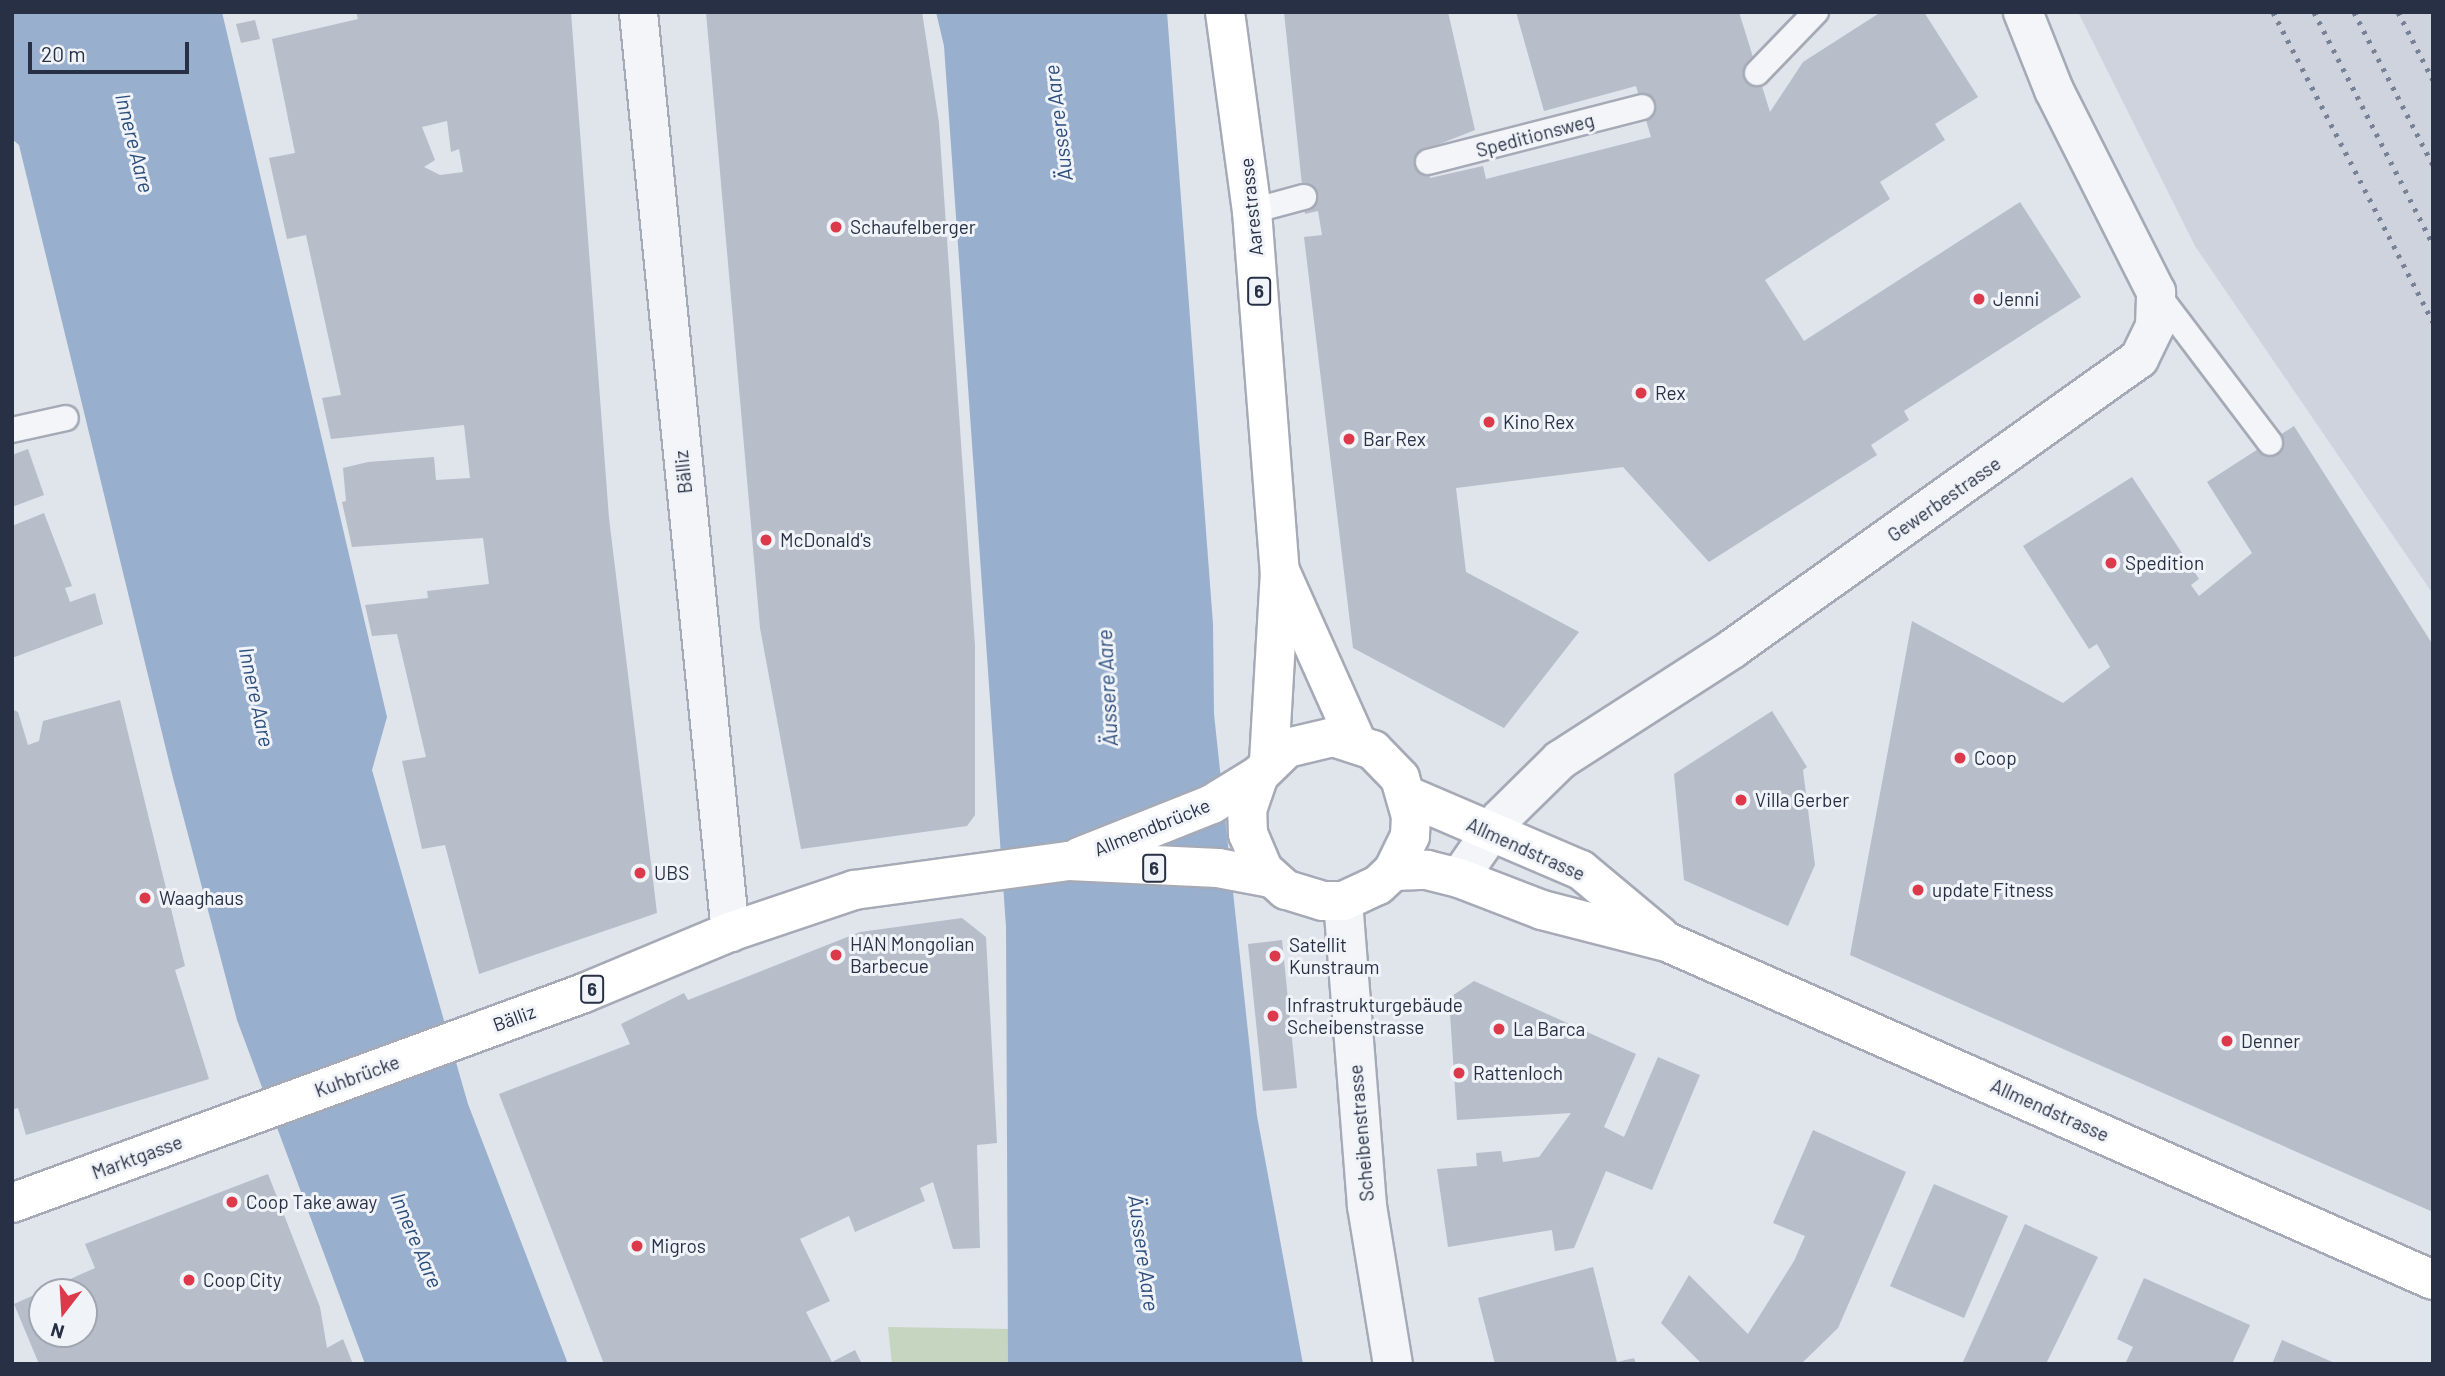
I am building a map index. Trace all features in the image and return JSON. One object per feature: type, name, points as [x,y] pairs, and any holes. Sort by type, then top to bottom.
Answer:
[{"type":"main road","name":"Aarestrasse","points":[[1225,12],[1252,211],[1280,571],[1254,776]]},
{"type":"main road","name":"Aarestrasse","points":[[1280,571],[1356,741]]},
{"type":"main road","points":[[1310,739],[1356,741],[1389,762],[1408,796],[1409,836],[1393,871],[1378,885],[1343,901],[1304,897],[1255,874],[1256,857],[1248,834],[1247,810],[1254,776],[1310,739]]},
{"type":"main road","name":"Allmendbrücke","points":[[1069,862],[1196,811],[1254,776]]},
{"type":"main road","name":"Allmendstrasse","points":[[1408,796],[1581,870],[1667,942]]},
{"type":"main road","name":"Allmendbrücke","points":[[975,874],[1069,862],[1255,874]]},
{"type":"main road","name":"Allmendstrasse","points":[[1393,871],[1427,870],[1460,878],[1542,910],[1667,942],[2433,1280]]},
{"type":"main road","name":"Bälliz","points":[[453,1040],[584,993],[730,932],[854,890],[975,874]]},
{"type":"main road","name":"Kuhbrücke","points":[[262,1111],[453,1040]]},
{"type":"main road","name":"Marktgasse","points":[[12,1203],[262,1111]]},
{"type":"street","name":"Bälliz","points":[[638,12],[730,932]]},
{"type":"street","name":"Gewerbestrasse","points":[[1460,878],[1492,831],[1560,760],[1732,649],[2139,359],[2155,326],[2156,292],[2054,90],[2023,12]]},
{"type":"street","name":"Scheibenstrasse","points":[[1343,901],[1368,1217],[1393,1364]]},
{"type":"lane","points":[[1757,73],[1816,12]]},
{"type":"lane","name":"Speditionsweg","points":[[1428,162],[1642,107]]},
{"type":"lane","points":[[1252,211],[1304,197]]},
{"type":"lane","points":[[2156,292],[2270,443]]},
{"type":"lane","points":[[12,429],[66,418]]},
{"type":"shaded area","points":[[2078,12],[2433,12],[2433,594],[2195,246]]},
{"type":"green space","points":[[888,1327],[1008,1329],[1008,1364],[892,1364]]},
{"type":"water","name":"Innere Aare","points":[[12,12],[222,12],[387,717],[372,770],[468,1104],[568,1364],[365,1364],[237,1020],[172,774],[19,145],[12,139]]},
{"type":"water","name":"Äussere Aare","points":[[936,12],[1167,12],[1213,624],[1214,714],[1257,1116],[1303,1364],[1008,1364],[1006,927],[944,46]]},
{"type":"building","points":[[356,12],[571,12],[609,518],[657,913],[479,974],[445,845],[422,849],[402,761],[426,757],[397,634],[372,636],[365,605],[428,598],[427,591],[489,584],[483,538],[352,547],[342,502],[346,501],[343,468],[368,462],[434,457],[436,480],[470,478],[464,425],[331,439],[322,398],[341,395],[306,235],[287,239],[269,158],[295,153],[272,39],[358,19]],"holes":[[[447,121],[451,152],[459,149],[463,172],[440,175],[424,167],[435,160],[422,127]]]},
{"type":"building","points":[[706,12],[922,12],[939,123],[975,646],[975,815],[967,826],[801,849],[760,628]]},
{"type":"building","points":[[1284,12],[1448,12],[1475,130],[1427,149],[1430,178],[1483,166],[1486,179],[1651,137],[1636,86],[1544,111],[1516,12],[1739,12],[1770,112],[1803,62],[1881,12],[1924,12],[1978,97],[1935,124],[1945,140],[1880,182],[1890,199],[1765,280],[1804,341],[2020,202],[2081,297],[1904,411],[1909,420],[1871,445],[1877,455],[1709,562],[1623,467],[1456,488],[1466,572],[1579,632],[1504,728],[1353,648],[1304,237],[1322,235],[1318,211],[1305,214]]},
{"type":"building","points":[[255,20],[260,39],[241,43],[236,24]]},
{"type":"building","points":[[2294,426],[2433,645],[2433,1212],[1850,955],[1912,621],[2063,703],[2110,667],[2097,644],[2089,649],[2023,546],[2132,477],[2199,579],[2191,585],[2199,596],[2252,553],[2207,482]]},
{"type":"building","points":[[28,449],[44,495],[12,507],[12,455]]},
{"type":"building","points":[[44,513],[72,586],[65,588],[70,602],[95,593],[103,624],[12,658],[12,526]]},
{"type":"building","points":[[120,700],[185,966],[175,970],[209,1079],[26,1135],[18,1108],[12,1110],[12,709],[18,712],[28,745],[39,741],[43,721]]},
{"type":"building","name":"Villa Gerber","points":[[1772,711],[1807,767],[1803,770],[1815,865],[1788,926],[1684,880],[1674,774]]},
{"type":"building","points":[[962,918],[986,937],[997,1143],[977,1145],[980,1248],[953,1249],[933,1182],[920,1188],[925,1201],[855,1232],[849,1216],[800,1239],[830,1301],[806,1312],[832,1362],[855,1350],[862,1364],[604,1364],[499,1094],[630,1044],[621,1024],[684,993],[688,1000],[860,932]]},
{"type":"building","name":"Infrastrukturgebäude Scheibenstrasse","points":[[1282,940],[1297,1088],[1263,1091],[1248,944]]},
{"type":"building","points":[[1474,981],[1636,1054],[1604,1127],[1624,1137],[1658,1057],[1700,1075],[1652,1190],[1606,1171],[1574,1248],[1555,1251],[1552,1230],[1448,1247],[1437,1169],[1477,1166],[1476,1153],[1501,1151],[1503,1162],[1539,1157],[1571,1113],[1457,1120],[1449,998]]},
{"type":"building","points":[[1813,1130],[1906,1172],[1838,1328],[1801,1364],[1702,1364],[1661,1323],[1689,1275],[1748,1334],[1794,1261],[1805,1236],[1773,1223]]},
{"type":"building","name":"Coop City","points":[[268,1174],[320,1307],[327,1348],[343,1339],[353,1364],[39,1364],[32,1348],[98,1348],[98,1278],[72,1278],[95,1268],[85,1244]]},
{"type":"building","points":[[1934,1184],[2008,1216],[1964,1318],[1890,1286]]},
{"type":"building","points":[[2025,1224],[2098,1257],[2046,1364],[1962,1364]]},
{"type":"building","points":[[1593,1267],[1617,1362],[1634,1358],[1636,1364],[1495,1364],[1478,1298]]},
{"type":"building","points":[[2144,1278],[2250,1325],[2232,1364],[2125,1364],[2133,1347],[2117,1339]]},
{"type":"building","name":"Coop City","points":[[28,1298],[28,1338],[14,1304]]},
{"type":"building","points":[[2282,1340],[2337,1364],[2272,1364]]},
{"type":"railway","points":[[2273,12],[2433,322]]},
{"type":"railway","points":[[2314,12],[2433,245]]},
{"type":"railway","points":[[2354,12],[2433,165]]},
{"type":"railway","points":[[2398,12],[2433,80]]},
{"type":"place","name":"Schaufelberger","points":[[836,227]]},
{"type":"place","name":"Jenni","points":[[1979,299]]},
{"type":"place","name":"Rex","points":[[1641,393]]},
{"type":"place","name":"Kino Rex","points":[[1489,422]]},
{"type":"place","name":"Bar Rex","points":[[1349,439]]},
{"type":"place","name":"McDonald's","points":[[766,540]]},
{"type":"place","name":"Spedition","points":[[2111,563]]},
{"type":"place","name":"Coop","points":[[1960,758]]},
{"type":"place","name":"Villa Gerber","points":[[1741,800]]},
{"type":"place","name":"UBS","points":[[640,873]]},
{"type":"place","name":"update Fitness","points":[[1918,890]]},
{"type":"place","name":"Waaghaus","points":[[145,898]]},
{"type":"place","name":"HAN Mongolian Barbecue","points":[[836,955]]},
{"type":"place","name":"Satellit Kunstraum","points":[[1275,956]]},
{"type":"place","name":"Infrastrukturgebäude Scheibenstrasse","points":[[1273,1016]]},
{"type":"place","name":"La Barca","points":[[1499,1029]]},
{"type":"place","name":"Denner","points":[[2227,1041]]},
{"type":"place","name":"Rattenloch","points":[[1459,1073]]},
{"type":"place","name":"Coop Take away","points":[[232,1202]]},
{"type":"place","name":"Migros","points":[[637,1246]]},
{"type":"place","name":"Coop City","points":[[189,1280]]}]
